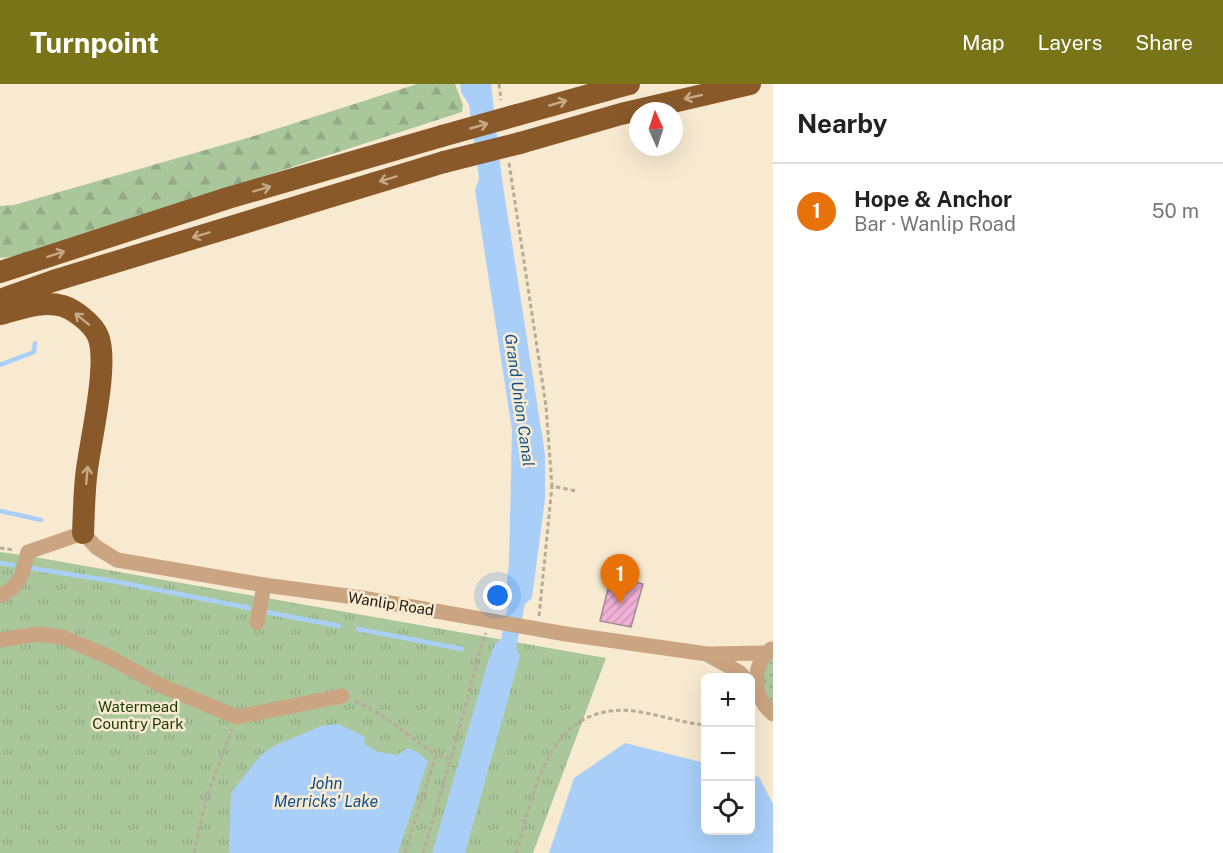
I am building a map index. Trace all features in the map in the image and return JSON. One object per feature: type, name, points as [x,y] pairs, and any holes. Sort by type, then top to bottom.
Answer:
[{"type":"highway","points":[[0,272],[228,198],[442,136],[510,111],[629,84]]},
{"type":"highway","points":[[0,300],[64,277],[444,162],[515,152],[621,114],[750,84]]},
{"type":"highway","points":[[0,314],[43,304],[65,307],[85,319],[98,335],[101,356],[99,391],[87,471],[83,533]]},
{"type":"street","name":"Wanlip Road","points":[[83,533],[96,547],[117,560],[264,585],[362,598],[537,629],[708,654],[770,650]]},
{"type":"street","points":[[0,596],[12,590],[20,581],[28,552],[83,533]]},
{"type":"street","points":[[257,623],[264,585]]},
{"type":"street","points":[[0,640],[37,634],[62,637],[109,657],[162,686],[237,717],[342,696]]},
{"type":"street","points":[[755,673],[770,650]]},
{"type":"street","name":"Wanlip Road","points":[[708,654],[737,673]]},
{"type":"street","points":[[755,689],[766,708],[773,714]]},
{"type":"path","points":[[499,84],[510,111]]},
{"type":"path","points":[[515,152],[546,406],[552,486],[537,629]]},
{"type":"path","points":[[552,486],[576,491]]},
{"type":"path","points":[[423,853],[480,651]]},
{"type":"path","points":[[342,696],[374,709],[383,719],[436,755],[451,759]]},
{"type":"path","points":[[516,853],[547,759],[568,729],[589,716],[606,712],[633,711],[701,724]]},
{"type":"path","points":[[194,853],[206,799],[237,717]]},
{"type":"path","points":[[405,853],[436,755]]},
{"type":"green space","points":[[417,84],[455,84],[463,105],[462,112],[17,256],[0,258],[0,206],[14,205],[254,136]]},
{"type":"green space","name":"Watermead Country Park","points":[[0,552],[606,658],[533,853],[0,853]]},
{"type":"green space","points":[[773,647],[773,714],[758,666]]},
{"type":"water","name":"Grand Union Canal","points":[[460,84],[491,84],[502,179],[545,454],[545,499],[532,598],[525,604],[516,648],[520,656],[465,853],[432,853],[488,662],[495,644],[501,639],[508,606],[506,591],[509,562],[512,430],[475,190],[479,179],[469,105],[461,92]]},
{"type":"water","name":"John Merricks' Lake","points":[[338,724],[365,737],[364,744],[378,752],[397,755],[408,748],[419,753],[428,761],[398,853],[229,853],[231,793],[260,756],[272,747],[321,726]]},
{"type":"water","points":[[625,743],[701,762],[701,835],[755,835],[755,776],[759,777],[773,804],[773,853],[549,853],[574,778]]},
{"type":"building","points":[[624,579],[643,584],[631,627],[600,621],[608,589],[619,591]]},
{"type":"waterway","points":[[0,365],[34,352],[35,343]]},
{"type":"waterway","points":[[0,511],[41,520]]},
{"type":"waterway","points":[[0,563],[13,565]]},
{"type":"waterway","points":[[30,568],[113,581],[249,608]]},
{"type":"waterway","points":[[266,612],[339,626]]},
{"type":"waterway","points":[[358,629],[462,649]]},
{"type":"place","name":"Hope & Anchor","points":[[620,604]]}]
